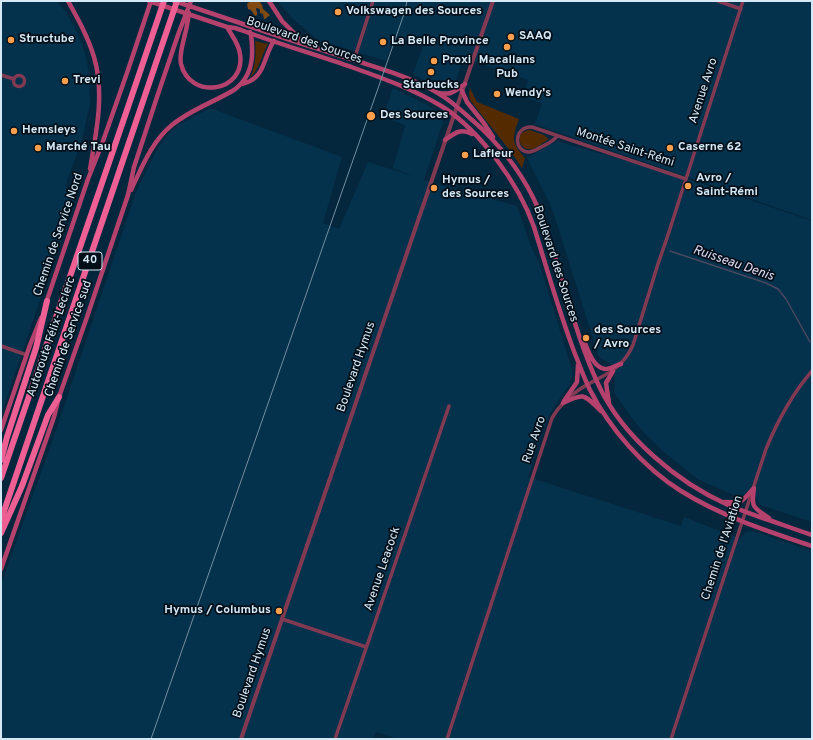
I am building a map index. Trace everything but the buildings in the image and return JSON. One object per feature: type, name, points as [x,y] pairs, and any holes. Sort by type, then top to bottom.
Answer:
[{"type":"highway","name":"Autoroute Félix-Leclerc","points":[[1,478],[164,1]]},
{"type":"highway","name":"Autoroute Félix-Leclerc","points":[[1,520],[177,1]]},
{"type":"highway","points":[[1,460],[7,436],[36,348],[47,301]]},
{"type":"highway","points":[[1,533],[22,486],[48,415],[59,397]]},
{"type":"main road","points":[[68,1],[91,47],[98,78],[98,110],[88,179]]},
{"type":"main road","name":"Chemin de Service Nord","points":[[1,430],[47,301],[88,179],[128,70],[150,1]]},
{"type":"main road","name":"Boulevard des Sources","points":[[150,1],[380,77],[406,87],[454,115],[490,151],[518,192],[534,227],[565,327],[588,385],[606,416],[632,449],[663,478],[690,497],[742,522],[812,546]]},
{"type":"main road","name":"Boulevard des Sources","points":[[174,1],[399,74],[436,93],[457,107],[482,129],[508,158],[520,175],[537,206],[586,355],[596,380],[609,404],[622,423],[656,458],[683,480],[720,501],[745,512],[812,535]]},
{"type":"main road","points":[[269,1],[278,16],[303,44]]},
{"type":"main road","points":[[191,2],[181,54],[181,63],[186,76],[192,82],[200,86],[212,88],[221,86],[232,79],[238,70],[241,62],[239,50],[227,27]]},
{"type":"main road","name":"Chemin de Service sud","points":[[1,569],[54,417],[59,397],[90,310],[128,195],[134,167],[172,51],[191,2]]},
{"type":"main road","points":[[128,195],[153,147],[164,132],[181,118],[231,92],[248,76],[252,63],[252,46],[247,25]]},
{"type":"main road","points":[[241,84],[250,81],[257,74],[263,66],[270,46],[274,41]]},
{"type":"main road","points":[[436,93],[449,94],[465,84]]},
{"type":"main road","points":[[462,92],[467,102],[483,122],[498,146]]},
{"type":"main road","points":[[445,140],[460,131],[475,135]]},
{"type":"main road","points":[[575,322],[596,364],[606,369],[621,364]]},
{"type":"main road","points":[[563,403],[577,382],[578,362]]},
{"type":"main road","points":[[609,404],[606,383],[613,371]]},
{"type":"main road","points":[[563,403],[576,396],[583,396],[606,416]]},
{"type":"main road","points":[[720,501],[740,502],[744,500],[754,488]]},
{"type":"main road","points":[[754,488],[752,501],[754,507],[776,522]]},
{"type":"street","points":[[354,60],[373,1]]},
{"type":"street","name":"Boulevard Hymus","points":[[241,739],[493,1]]},
{"type":"street","points":[[718,1],[741,9]]},
{"type":"street","name":"Avenue Avro","points":[[686,179],[743,1]]},
{"type":"street","points":[[1,75],[14,80]]},
{"type":"street","name":"Montée Saint-Rémi","points":[[557,136],[550,142],[530,152],[521,148],[517,140],[517,136],[525,128],[534,128],[686,179]]},
{"type":"street","name":"Rue Avro","points":[[447,739],[551,422],[557,410],[563,403],[576,392],[613,371],[621,364],[628,354],[634,341],[686,179]]},
{"type":"street","points":[[1,346],[27,355]]},
{"type":"street","name":"Chemin de l'Aviation","points":[[671,739],[766,448],[776,424],[795,393],[812,371]]},
{"type":"street","name":"Avenue Leacock","points":[[335,739],[450,406]]},
{"type":"street","points":[[282,618],[366,647]]},
{"type":"shaded area","points":[[1,1],[57,1],[66,12],[77,32],[85,53],[89,73],[90,103],[82,140],[66,187],[75,196],[1,415]]},
{"type":"shaded area","points":[[250,1],[259,1],[263,9],[270,15],[264,19],[263,14],[260,13],[260,9],[256,8],[257,15],[255,16],[251,10],[248,9],[247,4]]},
{"type":"shaded area","points":[[277,1],[812,1],[812,220],[535,124],[542,103],[523,97],[528,80],[463,58],[455,84],[451,90],[448,90],[413,74],[423,46],[394,37],[386,61],[318,40],[294,20]]},
{"type":"shaded area","points":[[255,41],[268,44],[258,66],[250,78],[255,60]]},
{"type":"shaded area","points":[[393,88],[427,105],[442,118],[443,122],[424,180],[517,206],[531,246],[540,265],[573,373],[570,384],[554,407],[545,425],[528,477],[681,526],[684,517],[740,539],[746,532],[753,531],[812,551],[812,739],[398,739],[376,732],[373,739],[1,739],[1,584],[53,439],[136,192],[157,149],[168,134],[178,125],[210,108],[342,157],[323,223],[339,229],[368,162],[413,176],[393,168],[405,125],[383,117]]},
{"type":"shaded area","points":[[470,88],[477,102],[519,119],[514,140],[517,148],[525,158],[522,168],[470,100]]},
{"type":"shaded area","points":[[530,130],[544,135],[548,139],[538,147],[532,149],[524,148],[520,141],[521,134]]},
{"type":"shaded area","points":[[557,141],[685,178],[812,221],[812,522],[760,505],[754,491],[750,490],[739,497],[699,480],[665,453],[646,435],[631,417],[614,392],[615,369],[612,365],[599,357],[550,204],[527,158]]},
{"type":"waterway","name":"Ruisseau Denis","points":[[670,251],[766,283],[778,289],[786,299],[810,342]]},
{"type":"tram line","points":[[151,739],[405,11],[407,1]]},
{"type":"place","name":"Volkswagen des Sources","points":[[338,12]]},
{"type":"place","name":"SAAQ","points":[[511,37]]},
{"type":"place","name":"Structube","points":[[11,40]]},
{"type":"place","name":"La Belle Province","points":[[383,42]]},
{"type":"place","name":"Macallans Pub","points":[[507,47]]},
{"type":"place","name":"Proxi","points":[[434,61]]},
{"type":"place","name":"Starbucks","points":[[431,72]]},
{"type":"place","name":"Trevi","points":[[65,81]]},
{"type":"place","name":"Wendy's","points":[[497,94]]},
{"type":"place","name":"Des Sources","points":[[371,116]]},
{"type":"place","name":"Hemsleys","points":[[14,131]]},
{"type":"place","name":"Marché Tau","points":[[38,148]]},
{"type":"place","name":"Caserne 62","points":[[670,148]]},
{"type":"place","name":"Lafleur","points":[[465,155]]},
{"type":"place","name":"Avro / Saint-Rémi","points":[[688,186]]},
{"type":"place","name":"Hymus / des Sources","points":[[434,188]]},
{"type":"place","name":"des Sources / Avro","points":[[586,338]]},
{"type":"place","name":"Hymus / Columbus","points":[[279,611]]}]
